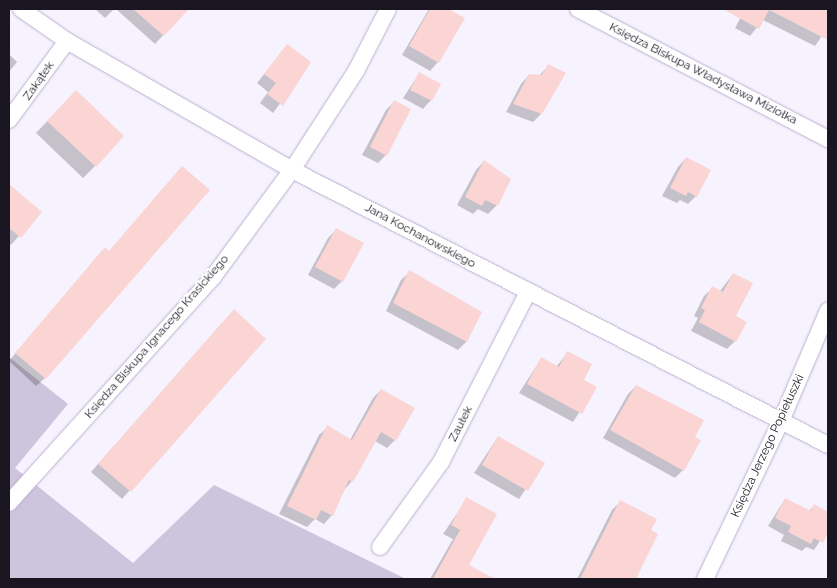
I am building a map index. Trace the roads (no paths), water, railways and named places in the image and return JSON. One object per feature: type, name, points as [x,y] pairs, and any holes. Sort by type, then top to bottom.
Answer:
[{"type":"street","name":"Jana Kochanowskiego","points":[[21,9],[68,41],[292,170],[828,444]]},
{"type":"street","name":"Księdza Biskupa Ignacego Krasickiego","points":[[9,503],[213,277],[292,170],[356,71],[388,9]]},
{"type":"street","name":"Księdza Biskupa Władysława Miziołka","points":[[578,9],[828,139]]},
{"type":"street","name":"Zakątek","points":[[9,120],[68,41]]},
{"type":"street","name":"Zaułek","points":[[380,547],[441,462],[528,292]]},
{"type":"street","name":"Księdza Jerzego Popiełuszki","points":[[705,579],[781,421],[828,311]]}]
